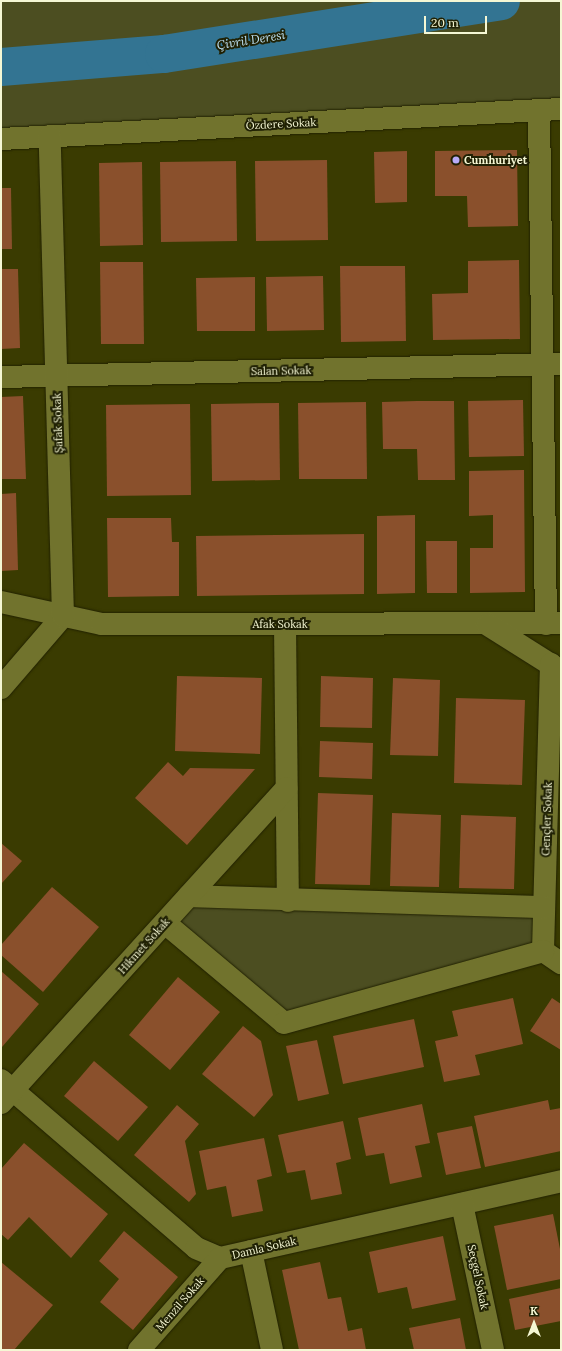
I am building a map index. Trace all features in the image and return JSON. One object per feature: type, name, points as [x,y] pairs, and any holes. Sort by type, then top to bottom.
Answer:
[{"type":"street","points":[[553,624],[552,365],[539,110],[561,104]]},
{"type":"street","name":"Özdere Sokak","points":[[1,139],[561,109]]},
{"type":"street","name":"Şafak Sokak","points":[[50,136],[63,616]]},
{"type":"street","name":"Salan Sokak","points":[[1,377],[552,365]]},
{"type":"street","name":"Afak Sokak","points":[[1,602],[102,624],[553,624]]},
{"type":"street","points":[[1,688],[63,616]]},
{"type":"street","points":[[285,624],[288,901]]},
{"type":"street","points":[[488,625],[556,667]]},
{"type":"street","name":"Gençler Sokak","points":[[543,951],[556,667]]},
{"type":"street","name":"Hikmet Sokak","points":[[5,1091],[165,923],[287,788]]},
{"type":"street","points":[[189,896],[288,901],[544,907]]},
{"type":"street","points":[[165,923],[284,1023],[543,951],[561,963]]},
{"type":"street","name":"Damla Sokak","points":[[5,1091],[196,1248],[220,1258],[561,1181]]},
{"type":"street","name":"Seçgel Sokak","points":[[462,1204],[493,1350]]},
{"type":"street","points":[[252,1251],[272,1350]]},
{"type":"street","name":"Menzil Sokak","points":[[139,1350],[220,1258]]},
{"type":"green space","points":[[1,1],[561,1],[561,104],[1,139]]},
{"type":"green space","points":[[189,896],[544,907],[543,951],[284,1023],[165,923]]},
{"type":"building","points":[[517,150],[518,226],[468,227],[467,196],[435,196],[435,151]]},
{"type":"building","points":[[407,151],[407,202],[375,203],[374,152]]},
{"type":"building","points":[[327,160],[328,240],[256,241],[255,161]]},
{"type":"building","points":[[236,161],[237,241],[161,242],[160,162]]},
{"type":"building","points":[[142,162],[143,245],[100,246],[99,163]]},
{"type":"building","points":[[1,188],[11,188],[12,249],[1,249]]},
{"type":"building","points":[[519,260],[520,339],[433,340],[432,294],[468,293],[468,261]]},
{"type":"building","points":[[100,262],[143,262],[144,344],[101,344]]},
{"type":"building","points":[[340,266],[405,266],[406,341],[341,342]]},
{"type":"building","points":[[1,269],[18,269],[20,348],[1,349]]},
{"type":"building","points":[[323,276],[324,330],[267,331],[266,277]]},
{"type":"building","points":[[255,277],[255,331],[197,331],[196,278]]},
{"type":"building","points":[[23,396],[26,479],[1,479],[1,397]]},
{"type":"building","points":[[523,400],[524,456],[469,457],[468,401]]},
{"type":"building","points":[[454,401],[455,480],[418,480],[417,449],[383,449],[382,402]]},
{"type":"building","points":[[366,402],[367,479],[299,479],[298,403]]},
{"type":"building","points":[[279,403],[280,480],[212,481],[211,404]]},
{"type":"building","points":[[190,404],[191,495],[107,496],[106,405]]},
{"type":"building","points":[[524,470],[525,592],[470,593],[470,548],[493,548],[493,515],[469,516],[469,471]]},
{"type":"building","points":[[16,493],[18,570],[1,571],[1,494]]},
{"type":"building","points":[[415,515],[415,593],[377,594],[377,516]]},
{"type":"building","points":[[107,518],[171,518],[172,542],[179,542],[179,596],[108,597]]},
{"type":"building","points":[[364,534],[364,594],[197,596],[196,536]]},
{"type":"building","points":[[426,541],[457,541],[457,593],[427,593]]},
{"type":"building","points":[[177,676],[262,678],[260,754],[175,751]]},
{"type":"building","points":[[321,676],[373,678],[372,728],[320,727]]},
{"type":"building","points":[[393,678],[440,680],[438,756],[390,755]]},
{"type":"building","points":[[456,698],[525,700],[522,785],[454,783]]},
{"type":"building","points":[[320,741],[373,743],[372,779],[319,777]]},
{"type":"building","points":[[168,762],[183,776],[190,768],[255,769],[187,845],[135,798]]},
{"type":"building","points":[[318,793],[373,795],[370,885],[315,884]]},
{"type":"building","points":[[392,813],[441,815],[439,887],[390,886]]},
{"type":"building","points":[[461,815],[516,817],[514,889],[459,888]]},
{"type":"building","points":[[1,843],[22,861],[1,884]]},
{"type":"building","points":[[52,887],[99,927],[43,992],[1,955],[1,945]]},
{"type":"building","points":[[1,971],[39,1004],[2,1047],[1,1046]]},
{"type":"building","points":[[178,977],[220,1012],[170,1070],[129,1035]]},
{"type":"building","points":[[513,998],[523,1044],[475,1055],[480,1075],[444,1082],[435,1041],[458,1036],[452,1011]]},
{"type":"building","points":[[552,998],[561,1004],[561,1050],[530,1031]]},
{"type":"building","points":[[414,1019],[424,1067],[343,1084],[333,1036]]},
{"type":"building","points":[[243,1026],[261,1041],[273,1095],[254,1117],[202,1074]]},
{"type":"building","points":[[317,1040],[329,1094],[298,1101],[286,1046]]},
{"type":"building","points":[[94,1061],[148,1107],[118,1141],[64,1096]]},
{"type":"building","points":[[548,1100],[550,1110],[561,1108],[561,1151],[485,1167],[474,1116]]},
{"type":"building","points":[[422,1104],[430,1143],[415,1146],[422,1177],[390,1184],[384,1153],[366,1156],[358,1118]]},
{"type":"building","points":[[177,1105],[199,1124],[185,1141],[196,1194],[189,1202],[134,1155]]},
{"type":"building","points":[[343,1121],[351,1159],[336,1163],[342,1194],[311,1200],[305,1170],[287,1173],[278,1135]]},
{"type":"building","points":[[472,1126],[481,1168],[446,1175],[437,1133]]},
{"type":"building","points":[[264,1138],[272,1176],[257,1180],[263,1211],[232,1217],[226,1186],[207,1190],[199,1151]]},
{"type":"building","points":[[24,1143],[108,1214],[71,1258],[29,1217],[8,1240],[1,1234],[1,1169]]},
{"type":"building","points":[[553,1214],[561,1254],[561,1279],[507,1290],[494,1226]]},
{"type":"building","points":[[124,1231],[178,1277],[133,1330],[100,1302],[119,1279],[99,1261]]},
{"type":"building","points":[[443,1236],[456,1300],[412,1309],[407,1287],[378,1293],[369,1252]]},
{"type":"building","points":[[1,1262],[53,1305],[14,1350],[1,1350]]},
{"type":"building","points":[[320,1262],[328,1299],[341,1297],[348,1331],[362,1328],[366,1350],[299,1350],[282,1270]]},
{"type":"building","points":[[561,1288],[561,1321],[515,1330],[509,1299]]},
{"type":"building","points":[[460,1318],[466,1350],[414,1350],[409,1328]]},
{"type":"waterway","name":"Çivril Deresi","points":[[1,67],[164,54],[501,1]]},
{"type":"place","name":"Cumhuriyet","points":[[456,160]]}]
